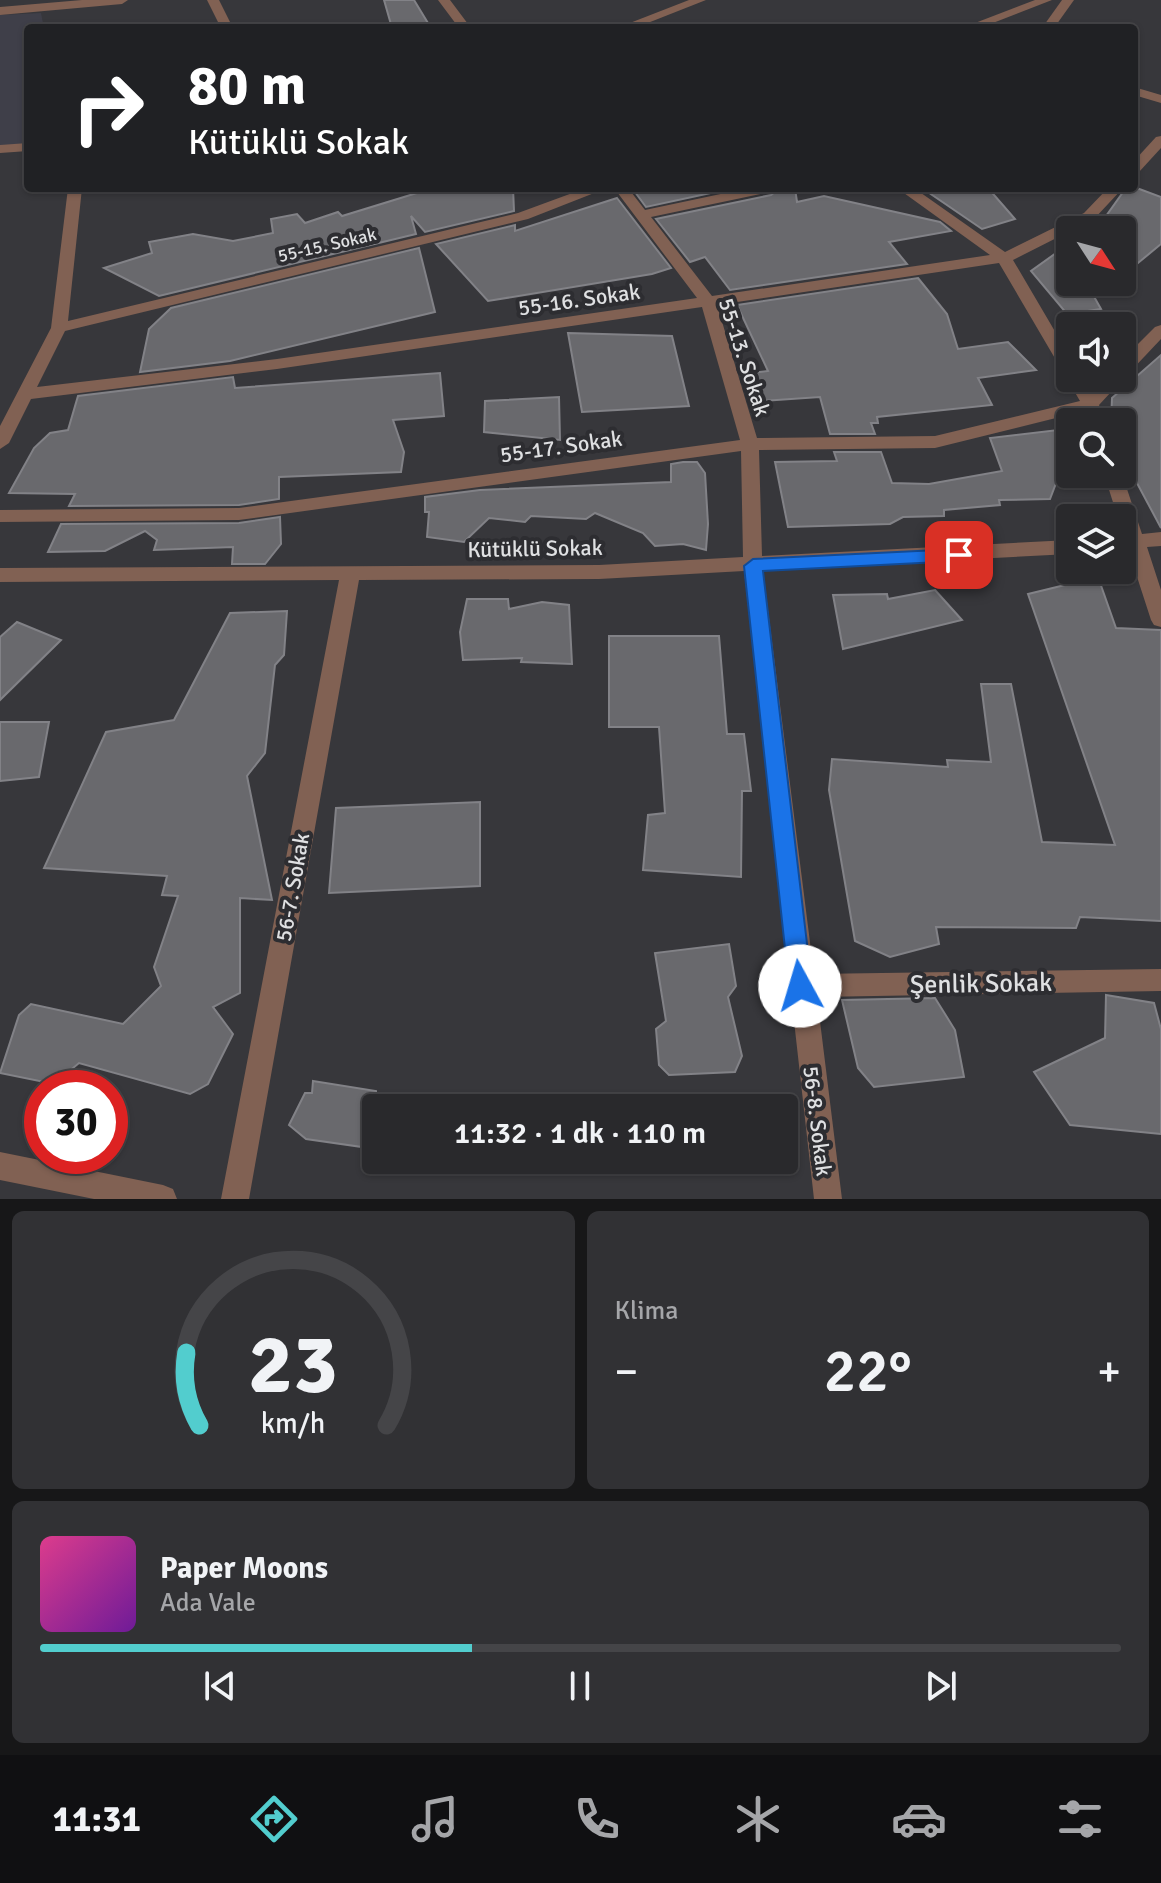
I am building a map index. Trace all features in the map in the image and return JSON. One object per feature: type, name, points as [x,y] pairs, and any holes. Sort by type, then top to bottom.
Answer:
[{"type":"street","points":[[0,11],[122,0]]},
{"type":"street","points":[[213,0],[225,24]]},
{"type":"street","points":[[444,0],[462,24]]},
{"type":"street","points":[[634,24],[700,0]]},
{"type":"street","points":[[979,24],[1044,0]]},
{"type":"street","points":[[1051,24],[1068,0]]},
{"type":"street","points":[[46,5],[51,23]]},
{"type":"street","points":[[1138,92],[1161,99]]},
{"type":"street","points":[[1138,165],[1161,140]]},
{"type":"street","points":[[0,149],[24,147]]},
{"type":"street","points":[[0,443],[59,328],[75,192]]},
{"type":"street","name":"55-15. Sokak","points":[[59,328],[508,220],[588,192]]},
{"type":"street","name":"55-13. Sokak","points":[[624,192],[709,303],[750,444],[753,566]]},
{"type":"street","points":[[641,215],[751,192]]},
{"type":"street","points":[[910,192],[1004,258],[1056,347]]},
{"type":"street","name":"55-16. Sokak","points":[[26,394],[277,364],[1004,258],[1089,216],[1112,192]]},
{"type":"street","points":[[1136,356],[1161,330]]},
{"type":"street","name":"55-17. Sokak","points":[[0,516],[239,514],[750,444],[935,442],[1056,420]]},
{"type":"street","points":[[1136,541],[1161,539]]},
{"type":"street","name":"Kütüklü Sokak","points":[[0,575],[599,572],[1056,548]]},
{"type":"street","points":[[1136,559],[1161,620]]},
{"type":"street","name":"56-8. Sokak","points":[[753,566],[800,986],[828,1199]]},
{"type":"street","name":"56-7. Sokak","points":[[235,1199],[350,574]]},
{"type":"street","name":"Şenlik Sokak","points":[[800,986],[1161,980]]},
{"type":"street","points":[[0,1166],[163,1199]]},
{"type":"shaded area","points":[[41,13],[43,24],[24,24],[24,144],[0,146],[0,15]]},
{"type":"building","points":[[384,0],[414,0],[429,24],[391,24]]},
{"type":"building","points":[[1138,188],[1161,197],[1161,244],[1136,265],[1136,216],[1106,216],[1123,192],[1138,192]]},
{"type":"building","points":[[420,192],[513,192],[514,211],[425,232],[411,216],[416,234],[159,296],[104,268],[152,253],[149,242],[193,234],[233,241],[273,233],[271,219],[297,214],[305,223],[338,212],[342,216]]},
{"type":"building","points":[[635,192],[715,192],[646,207]]},
{"type":"building","points":[[775,192],[796,192],[797,202],[824,196],[940,222],[951,231],[889,242],[907,264],[730,290],[705,257],[690,262],[656,219]]},
{"type":"building","points":[[928,192],[991,192],[1015,219],[982,229]]},
{"type":"building","points":[[617,198],[671,268],[652,274],[488,301],[436,244],[515,225],[515,231]]},
{"type":"building","points":[[419,248],[435,312],[230,361],[140,372],[149,329],[171,308]]},
{"type":"building","points":[[1056,253],[1056,296],[1094,296],[1101,309],[1065,312],[1031,271]]},
{"type":"building","points":[[918,278],[947,314],[958,349],[1008,342],[1036,370],[978,378],[992,405],[877,417],[878,423],[871,423],[875,434],[830,434],[820,397],[749,402],[741,374],[768,371],[737,305]]},
{"type":"building","points":[[568,333],[672,336],[689,406],[582,412]]},
{"type":"building","points":[[1161,355],[1161,528],[1136,481],[1136,408],[1112,408],[1112,398],[1119,392],[1136,392],[1136,377]]},
{"type":"building","points":[[440,373],[444,416],[393,420],[404,452],[401,472],[279,477],[279,499],[239,505],[69,506],[75,494],[9,493],[34,448],[50,433],[68,430],[78,396],[233,377],[235,388]]},
{"type":"building","points":[[559,397],[560,440],[484,432],[485,401]]},
{"type":"building","points":[[1056,430],[1056,483],[1050,499],[999,500],[1000,505],[944,510],[944,516],[903,517],[890,524],[788,527],[775,462],[837,461],[834,452],[881,452],[892,483],[929,484],[1002,471],[990,438]]},
{"type":"building","points":[[697,462],[705,473],[706,550],[683,544],[655,546],[643,533],[595,513],[586,519],[531,516],[525,522],[489,518],[464,542],[427,537],[429,512],[425,512],[425,497],[480,490],[671,482],[671,464]]},
{"type":"building","points":[[280,517],[281,544],[265,564],[232,564],[233,547],[154,550],[157,540],[145,531],[105,551],[48,552],[61,524],[239,523]]},
{"type":"building","points":[[1069,584],[1100,584],[1116,628],[1161,630],[1161,921],[1080,917],[1076,928],[936,927],[939,944],[890,957],[855,941],[829,790],[832,759],[948,767],[947,760],[991,762],[981,684],[1011,684],[1042,842],[1115,845],[1028,594]]},
{"type":"building","points":[[935,590],[962,620],[843,649],[833,595],[887,594],[888,599]]},
{"type":"building","points":[[467,599],[508,599],[509,609],[542,602],[569,605],[572,664],[521,662],[522,658],[463,660],[460,632]]},
{"type":"building","points":[[287,611],[284,655],[275,665],[265,753],[247,776],[272,900],[240,898],[240,993],[213,1007],[233,1034],[208,1084],[190,1094],[128,1077],[128,1070],[104,1070],[79,1063],[71,1070],[24,1070],[24,1078],[0,1073],[19,1015],[31,1004],[123,1024],[161,986],[154,967],[178,896],[162,895],[167,876],[44,868],[106,732],[174,720],[230,613]]},
{"type":"building","points":[[17,622],[61,640],[0,700],[0,637]]},
{"type":"building","points":[[609,636],[719,636],[727,734],[744,734],[751,791],[742,791],[741,877],[643,870],[648,815],[665,813],[659,727],[609,727]]},
{"type":"building","points":[[0,722],[49,722],[39,777],[0,781]]},
{"type":"building","points":[[480,802],[480,886],[329,893],[336,808]]},
{"type":"building","points":[[729,944],[736,986],[728,997],[742,1056],[735,1072],[669,1075],[659,1065],[656,1029],[666,1021],[655,953]]},
{"type":"building","points":[[1106,995],[1154,1003],[1161,1029],[1161,1134],[1070,1125],[1034,1072],[1105,1038]]},
{"type":"building","points":[[935,998],[955,1030],[964,1077],[874,1087],[858,1068],[842,1000]]},
{"type":"building","points":[[313,1081],[376,1091],[376,1094],[362,1094],[362,1147],[306,1139],[289,1125],[305,1093],[312,1093]]},
{"type":"route","points":[[800,986],[753,566],[959,555]]}]
